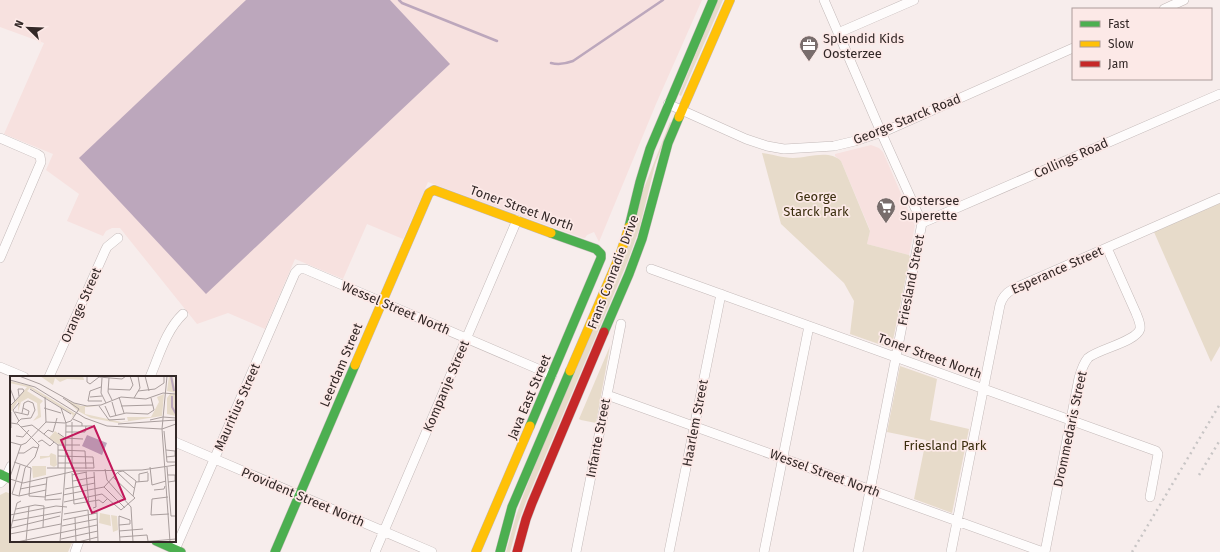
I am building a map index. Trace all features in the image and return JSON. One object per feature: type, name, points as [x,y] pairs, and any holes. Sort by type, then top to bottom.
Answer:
[{"type":"main road","name":"Frans Conradie Drive","points":[[500,552],[505,530],[515,500],[620,255],[650,148],[713,0]]},
{"type":"main road","name":"Frans Conradie Drive","points":[[517,552],[532,503],[629,274],[642,239],[668,143],[730,0]]},
{"type":"main road","name":"Toner Street North","points":[[434,190],[596,249],[600,252]]},
{"type":"main road","name":"Leerdam Street","points":[[275,552],[429,193],[434,190]]},
{"type":"main road","name":"Java East Street","points":[[476,552],[600,264],[600,252]]},
{"type":"main road","points":[[158,542],[177,551]]},
{"type":"street","name":"Friesland Street","points":[[824,0],[922,223],[858,552]]},
{"type":"street","points":[[838,33],[914,0]]},
{"type":"street","points":[[1166,8],[1184,0]]},
{"type":"street","name":"George Starck Road","points":[[668,104],[746,139],[767,146],[784,149],[834,146],[856,141],[881,132],[1072,48]]},
{"type":"street","name":"Collings Road","points":[[922,223],[1220,94]]},
{"type":"street","points":[[0,138],[36,154],[41,159],[40,165],[0,258]]},
{"type":"street","name":"Esperance Street","points":[[951,552],[1000,305],[1007,292],[1220,198]]},
{"type":"street","name":"Kompanje Street","points":[[374,552],[517,220]]},
{"type":"street","name":"Orange Street","points":[[49,376],[105,251],[107,247],[118,238]]},
{"type":"street","name":"Drommedaris Street","points":[[1044,552],[1081,370],[1087,359],[1092,355],[1128,340],[1137,333],[1140,328],[1136,313],[1107,248]]},
{"type":"street","name":"Mauritius Street","points":[[177,551],[214,459],[295,273],[299,269],[305,269]]},
{"type":"street","name":"Wessel Street North","points":[[305,269],[552,375]]},
{"type":"street","name":"Toner Street North","points":[[651,269],[1156,451],[1158,454],[1150,497]]},
{"type":"street","name":"Haarlem Street","points":[[669,552],[721,294]]},
{"type":"street","points":[[150,376],[169,334],[175,323],[183,314]]},
{"type":"street","name":"Infante Street","points":[[576,552],[620,324]]},
{"type":"street","points":[[764,552],[808,326]]},
{"type":"street","points":[[0,367],[22,376]]},
{"type":"street","name":"Wessel Street North","points":[[607,395],[1044,552]]},
{"type":"street","name":"Provident Street North","points":[[176,442],[432,552]]},
{"type":"street","points":[[4,479],[10,468]]},
{"type":"street","points":[[75,552],[79,542]]},
{"type":"shaded area","points":[[0,0],[702,0],[656,104],[599,242],[594,232],[583,238],[428,182],[403,239],[367,224],[343,279],[295,259],[265,329],[228,313],[197,324],[120,228],[112,228],[106,231],[103,236],[67,221],[79,194],[46,170],[53,154],[4,134],[44,43],[0,27]]},
{"type":"shaded area","points":[[246,0],[390,0],[450,64],[206,294],[79,158]]},
{"type":"shaded area","points":[[871,145],[879,148],[883,152],[915,226],[909,255],[867,244],[870,230],[841,161],[835,156],[835,154]]},
{"type":"green space","points":[[718,0],[723,0],[681,96],[679,95]]},
{"type":"green space","points":[[670,122],[671,123],[655,165],[639,230],[627,263],[527,499],[518,523],[510,552],[506,552],[523,496]]},
{"type":"green space","name":"George Starck Park","points":[[762,153],[789,158],[818,155],[831,155],[836,157],[841,161],[870,231],[867,244],[909,255],[910,257],[892,345],[890,348],[850,334],[854,301],[844,283],[781,224]]},
{"type":"green space","points":[[1220,203],[1220,346],[1211,362],[1154,232]]},
{"type":"green space","points":[[610,346],[596,423],[581,420],[579,419]]},
{"type":"green space","name":"Friesland Park","points":[[900,366],[937,379],[930,420],[969,429],[952,513],[914,499],[926,440],[887,432]]},
{"type":"green space","points":[[6,492],[10,494],[10,542],[73,542],[68,552],[0,552],[0,495]]},
{"type":"waterway","points":[[399,0],[402,3],[497,41]]},
{"type":"waterway","points":[[551,63],[562,64],[573,61],[663,0]]},
{"type":"railway","points":[[1132,552],[1220,404]]},
{"type":"railway","points":[[1199,475],[1220,440]]},
{"type":"traffic: fast","points":[[629,227],[650,149],[713,0]]},
{"type":"traffic: fast","points":[[604,332],[629,274],[642,239],[668,143],[679,117]]},
{"type":"traffic: fast","points":[[530,426],[601,258],[601,254],[596,249],[551,233]]},
{"type":"traffic: fast","points":[[275,552],[355,365]]},
{"type":"traffic: fast","points":[[500,552],[512,507],[570,371]]},
{"type":"traffic: fast","points":[[0,474],[10,479]]},
{"type":"traffic: fast","points":[[158,542],[181,552]]},
{"type":"traffic: slow","points":[[679,117],[730,0]]},
{"type":"traffic: slow","points":[[355,365],[429,193],[434,190],[551,233]]},
{"type":"traffic: slow","points":[[570,371],[620,255],[629,227]]},
{"type":"traffic: slow","points":[[476,552],[530,426]]},
{"type":"traffic: jam","points":[[517,552],[532,503],[604,332]]},
{"type":"place","name":"Splendid Kids Oosterzee","points":[[809,62]]},
{"type":"place","name":"Oostersee Superette","points":[[886,224]]}]
